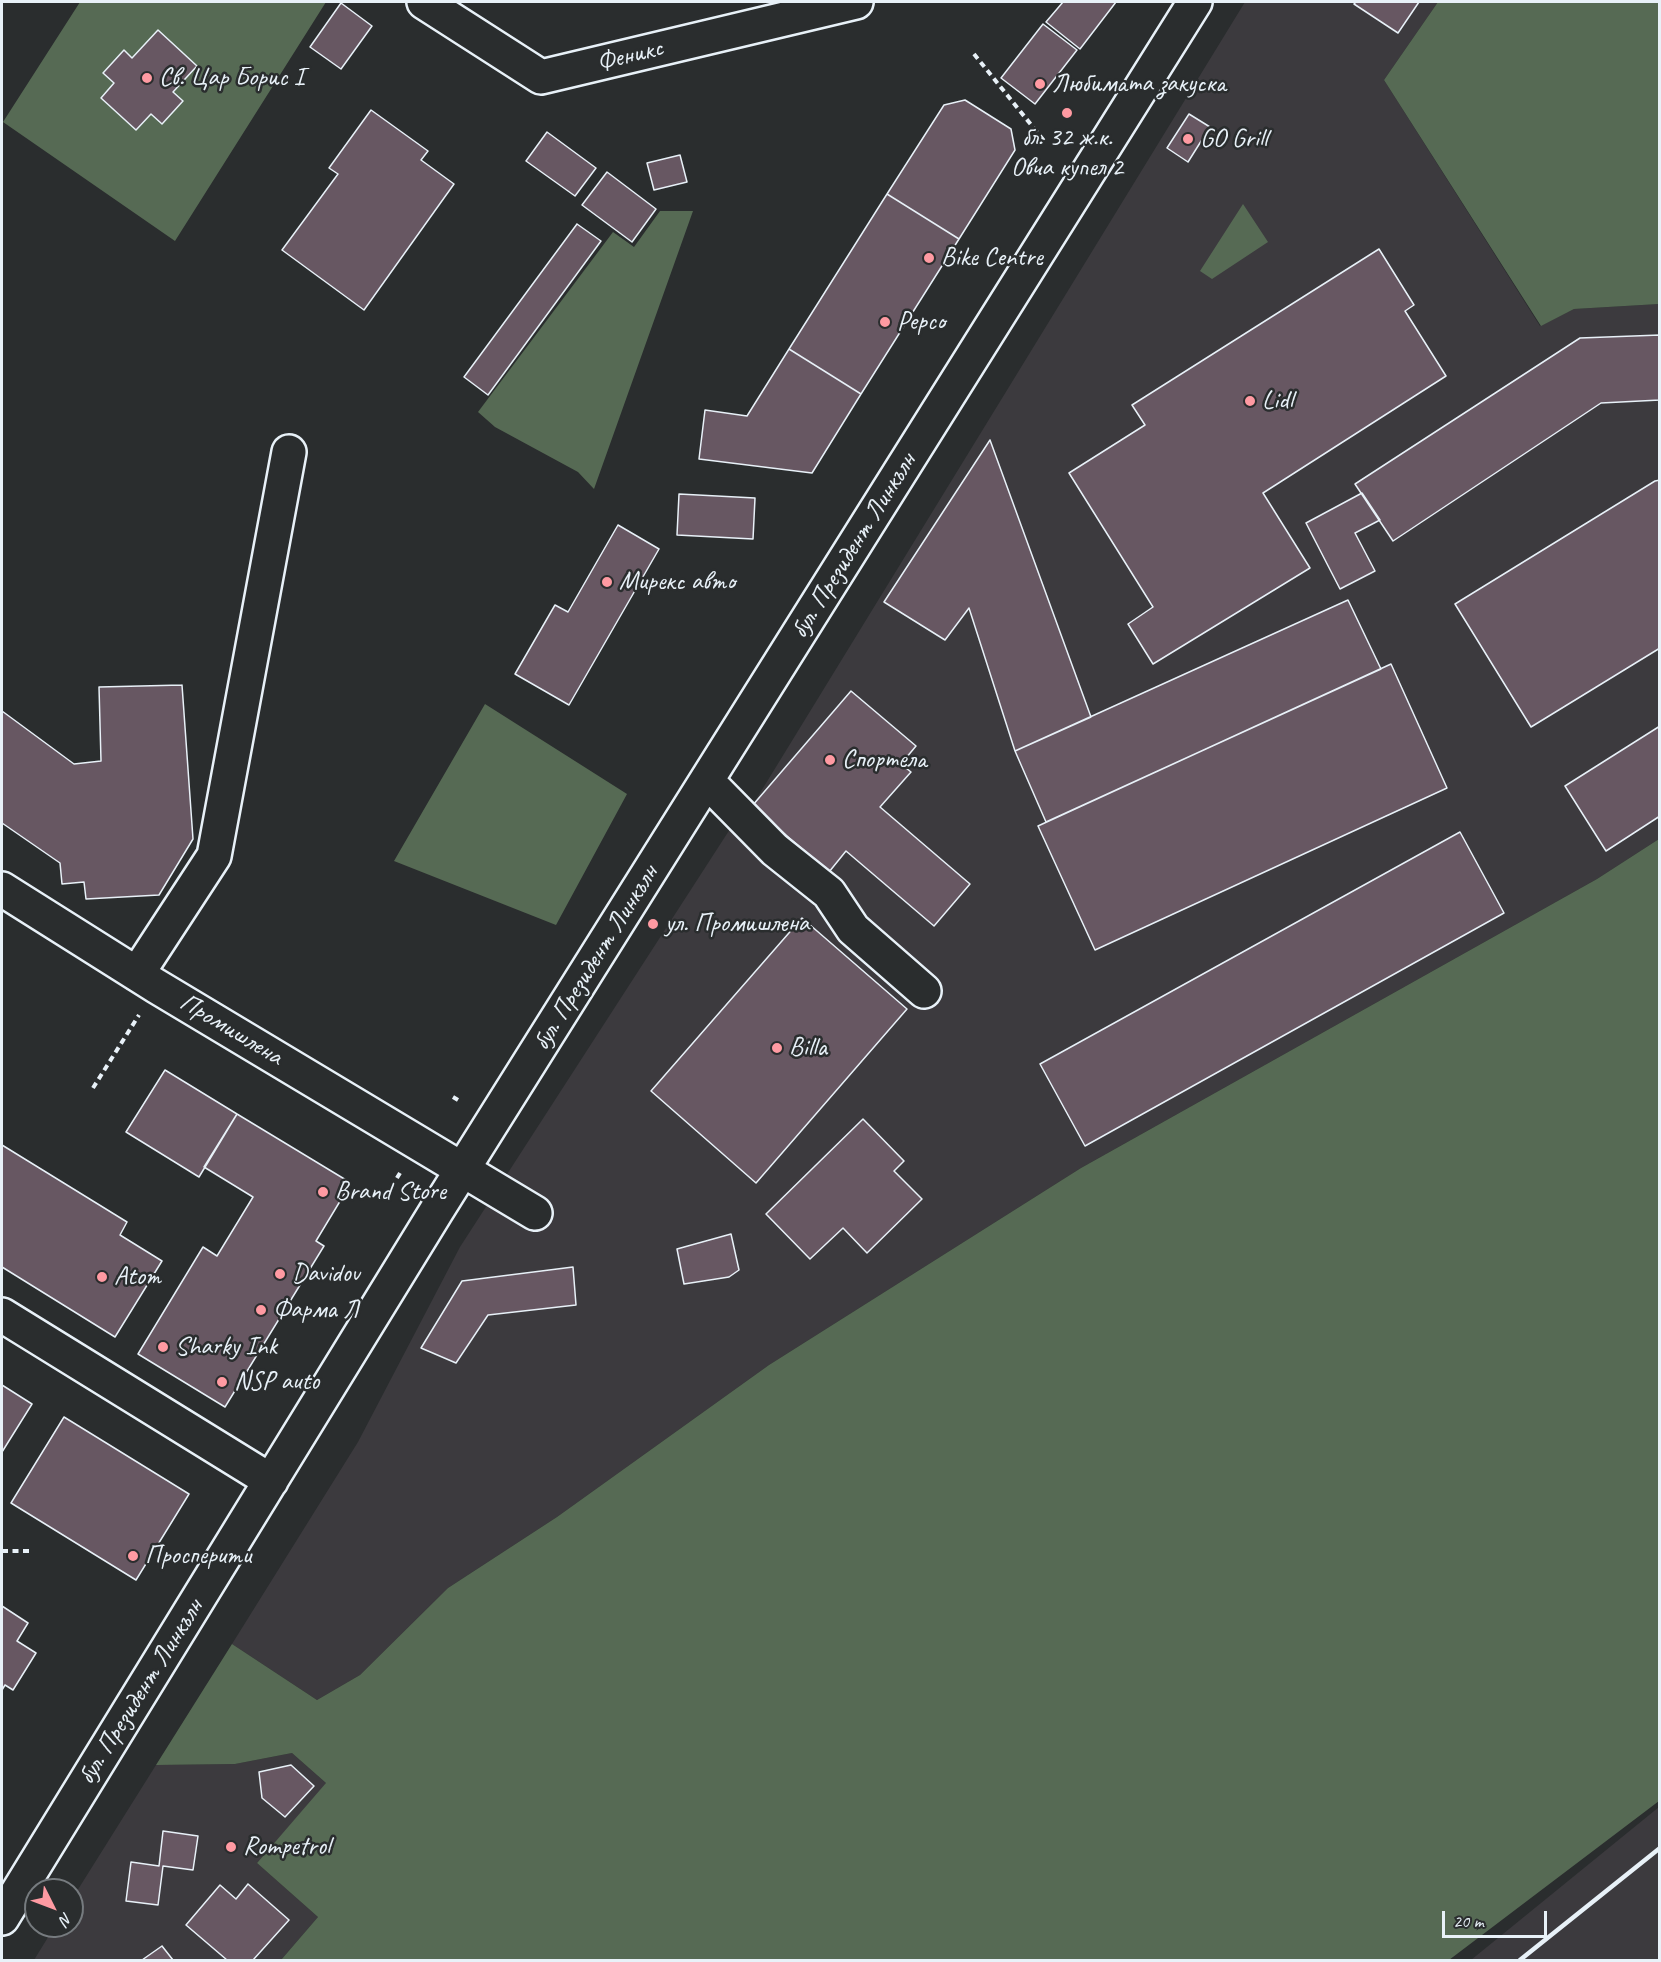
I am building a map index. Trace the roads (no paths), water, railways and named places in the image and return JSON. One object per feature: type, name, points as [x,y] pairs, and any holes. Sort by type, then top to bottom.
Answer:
[{"type":"street","name":"Феникс","points":[[424,2],[541,77],[856,2]]},
{"type":"street","name":"бул. Президент Линкълн","points":[[2,1918],[463,1169],[1195,2]]},
{"type":"street","points":[[147,980],[214,856],[289,452]]},
{"type":"street","points":[[707,781],[775,850],[829,894],[853,928],[924,991]]},
{"type":"street","name":"Промишлена","points":[[2,889],[147,980],[535,1213]]},
{"type":"street","points":[[2,1315],[271,1481]]},
{"type":"railway","points":[[1520,1960],[1660,1848]]},
{"type":"place","name":"Св. Цар Борис І","points":[[147,78]]},
{"type":"place","name":"Любимата закуска","points":[[1040,84]]},
{"type":"place","name":"бл. 32 ж.к. Овча купел 2","points":[[1067,113]]},
{"type":"place","name":"GO Grill","points":[[1188,139]]},
{"type":"place","name":"Bike Centre","points":[[929,258]]},
{"type":"place","name":"Pepco","points":[[885,322]]},
{"type":"place","name":"Lidl","points":[[1250,401]]},
{"type":"place","name":"Мирекс авто","points":[[607,582]]},
{"type":"place","name":"Спортела","points":[[830,760]]},
{"type":"place","name":"ул. Промишлена","points":[[653,924]]},
{"type":"place","name":"Billa","points":[[777,1048]]},
{"type":"place","name":"Brand Store","points":[[323,1192]]},
{"type":"place","name":"Davidov","points":[[280,1274]]},
{"type":"place","name":"Atom","points":[[102,1277]]},
{"type":"place","name":"Фарма Л","points":[[261,1310]]},
{"type":"place","name":"Sharky Ink","points":[[163,1347]]},
{"type":"place","name":"NSP auto","points":[[222,1382]]},
{"type":"place","name":"Просперити","points":[[133,1556]]},
{"type":"place","name":"Rompetrol","points":[[231,1847]]}]
